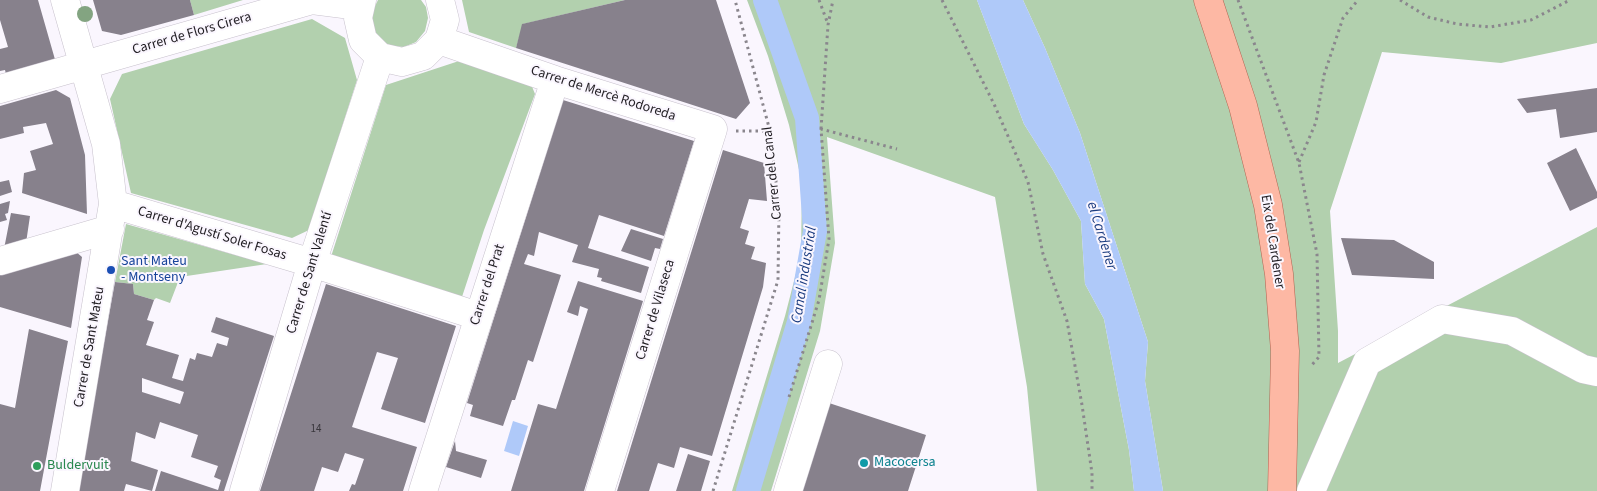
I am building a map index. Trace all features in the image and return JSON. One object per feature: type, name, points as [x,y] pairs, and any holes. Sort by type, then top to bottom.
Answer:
[{"type":"main road","name":"Eix del Cardener","points":[[1208,0],[1243,106],[1268,205],[1279,274],[1285,351],[1282,491]]},
{"type":"street","name":"Carrer de Sant Mateu","points":[[65,0],[106,144],[112,217],[65,491]]},
{"type":"street","name":"Carrer de Flors Cirera","points":[[0,89],[312,0],[361,3]]},
{"type":"street","points":[[361,3],[359,29],[363,40],[380,57],[391,61],[413,60],[432,49],[439,40],[445,20],[440,0]]},
{"type":"street","name":"Carrer de Mercè Rodoreda","points":[[439,40],[555,80],[713,129]]},
{"type":"street","name":"Carrer de Sant Valentí","points":[[244,491],[312,263],[380,57]]},
{"type":"street","name":"Carrer del Prat","points":[[423,491],[555,80]]},
{"type":"street","name":"Carrer de Vilaseca","points":[[600,491],[713,129]]},
{"type":"street","points":[[0,261],[112,217]]},
{"type":"street","name":"Carrer d'Agustí Soler Fosas","points":[[112,217],[312,263],[478,316]]},
{"type":"street","points":[[1311,491],[1368,362],[1442,319],[1512,331],[1584,369],[1597,372]]},
{"type":"street","points":[[788,491],[828,364]]},
{"type":"path","name":"Carrer del Canal","points":[[712,491],[778,280],[779,207],[770,131],[735,0]]},
{"type":"path","points":[[819,0],[828,25]]},
{"type":"path","points":[[805,345],[819,300],[829,239],[821,129],[828,25],[833,0]]},
{"type":"path","points":[[942,0],[994,104],[1028,182],[1043,254],[1067,321],[1082,405],[1092,473],[1092,491]]},
{"type":"path","points":[[1299,163],[1316,122],[1324,75],[1343,18],[1358,0]]},
{"type":"path","points":[[1400,0],[1428,17],[1457,24],[1490,27],[1532,20],[1570,0]]},
{"type":"path","points":[[713,129],[744,132],[770,131]]},
{"type":"path","points":[[821,129],[897,149]]},
{"type":"green space","points":[[190,0],[243,0],[194,15]]},
{"type":"green space","points":[[378,0],[421,0],[426,7],[428,18],[425,31],[416,42],[404,47],[391,46],[380,40],[372,29],[370,16]]},
{"type":"green space","points":[[462,0],[625,0],[523,24],[516,48],[469,32]]},
{"type":"green space","points":[[747,0],[977,0],[1024,124],[1053,170],[1081,221],[1085,284],[1104,319],[1129,450],[1134,491],[1037,491],[1027,387],[995,197],[827,137],[835,243],[820,331],[771,491],[732,491],[785,316],[801,254],[802,183],[789,125],[768,56]]},
{"type":"green space","points":[[1023,0],[1597,0],[1597,43],[1501,63],[1382,52],[1330,211],[1338,331],[1338,363],[1597,227],[1597,491],[1163,491],[1145,381],[1148,342],[1080,133]]},
{"type":"green space","points":[[312,19],[345,38],[357,80],[309,230],[292,238],[131,193],[110,99],[122,74]]},
{"type":"green space","points":[[462,60],[531,84],[535,94],[484,230],[459,306],[329,263],[386,85]]},
{"type":"green space","points":[[126,224],[267,264],[180,277],[170,303],[156,298],[154,300],[134,294],[133,284],[115,282]]},
{"type":"water","name":"el Cardener","points":[[977,0],[1023,0],[1080,133],[1148,342],[1145,381],[1163,491],[1134,491],[1129,450],[1104,319],[1085,284],[1081,221],[1053,170],[1024,124]]},
{"type":"water","points":[[513,421],[528,426],[519,456],[504,451]]},
{"type":"building","points":[[0,0],[38,0],[56,63],[6,74],[5,70],[0,71],[0,49],[8,47],[0,20]]},
{"type":"building","points":[[93,0],[190,0],[194,15],[121,35],[102,31]]},
{"type":"building","points":[[625,0],[716,0],[750,103],[736,119],[516,48],[522,24]]},
{"type":"building","points":[[1597,88],[1597,132],[1560,138],[1556,109],[1527,113],[1517,99]]},
{"type":"building","points":[[56,90],[70,98],[85,155],[87,214],[22,193],[24,173],[36,170],[30,151],[53,144],[46,123],[23,127],[24,133],[0,139],[0,106]]},
{"type":"building","points":[[563,100],[694,141],[664,236],[599,215],[588,248],[649,267],[641,293],[601,281],[602,278],[597,277],[599,269],[572,262],[578,245],[539,232],[534,256],[528,254],[524,264],[561,275],[533,362],[528,360],[515,400],[512,400],[503,426],[470,416],[473,405],[467,403]]},
{"type":"building","points":[[1576,148],[1597,192],[1597,198],[1570,211],[1547,163]]},
{"type":"building","points":[[723,150],[764,163],[767,201],[749,199],[740,228],[749,231],[745,244],[755,247],[751,259],[766,263],[763,287],[712,456],[680,447],[674,468],[658,463],[649,491],[617,491]]},
{"type":"building","points":[[9,180],[12,192],[0,196],[0,182]]},
{"type":"building","points":[[10,201],[8,213],[5,214],[7,220],[0,222],[0,204]]},
{"type":"building","points":[[11,213],[30,216],[26,243],[4,249]]},
{"type":"building","points":[[631,229],[663,239],[660,249],[655,248],[651,261],[621,251]]},
{"type":"building","points":[[1341,238],[1394,240],[1434,262],[1434,279],[1352,275]]},
{"type":"building","points":[[75,251],[82,257],[71,328],[0,307],[0,272]]},
{"type":"building","points":[[578,281],[643,301],[584,491],[511,491],[538,404],[556,409],[588,309],[580,306],[578,316],[567,312]]},
{"type":"building","points":[[115,282],[133,284],[134,294],[154,300],[147,320],[154,322],[146,345],[179,355],[172,378],[183,381],[190,358],[195,360],[197,353],[212,357],[217,343],[227,346],[229,338],[211,332],[216,317],[274,336],[224,491],[155,491],[161,471],[218,490],[221,480],[214,477],[218,466],[191,457],[198,435],[160,422],[155,439],[136,432],[131,461],[158,470],[152,491],[126,484],[124,491],[77,491]],"holes":[[[142,378],[184,392],[180,404],[142,392]]]},
{"type":"building","points":[[326,284],[456,326],[425,423],[381,409],[398,358],[377,352],[352,427],[417,447],[403,491],[349,491],[352,484],[355,485],[364,459],[345,453],[338,472],[322,467],[314,491],[260,491]]},
{"type":"building","points":[[29,329],[68,341],[40,491],[0,491],[0,404],[15,408]]},
{"type":"building","name":"Macocersa","points":[[829,403],[926,435],[908,491],[801,491]]},
{"type":"building","points":[[455,441],[456,451],[487,460],[481,478],[446,467]]},
{"type":"building","points":[[688,454],[710,461],[701,491],[676,491]]},
{"type":"waterway","name":"Canal industrial","points":[[748,491],[799,322],[815,231],[807,118],[765,0]]},
{"type":"place","name":"Sant Mateu - Montseny","points":[[111,270]]},
{"type":"place","name":"Macocersa","points":[[864,463]]},
{"type":"place","name":"Buldervuit","points":[[37,466]]}]
